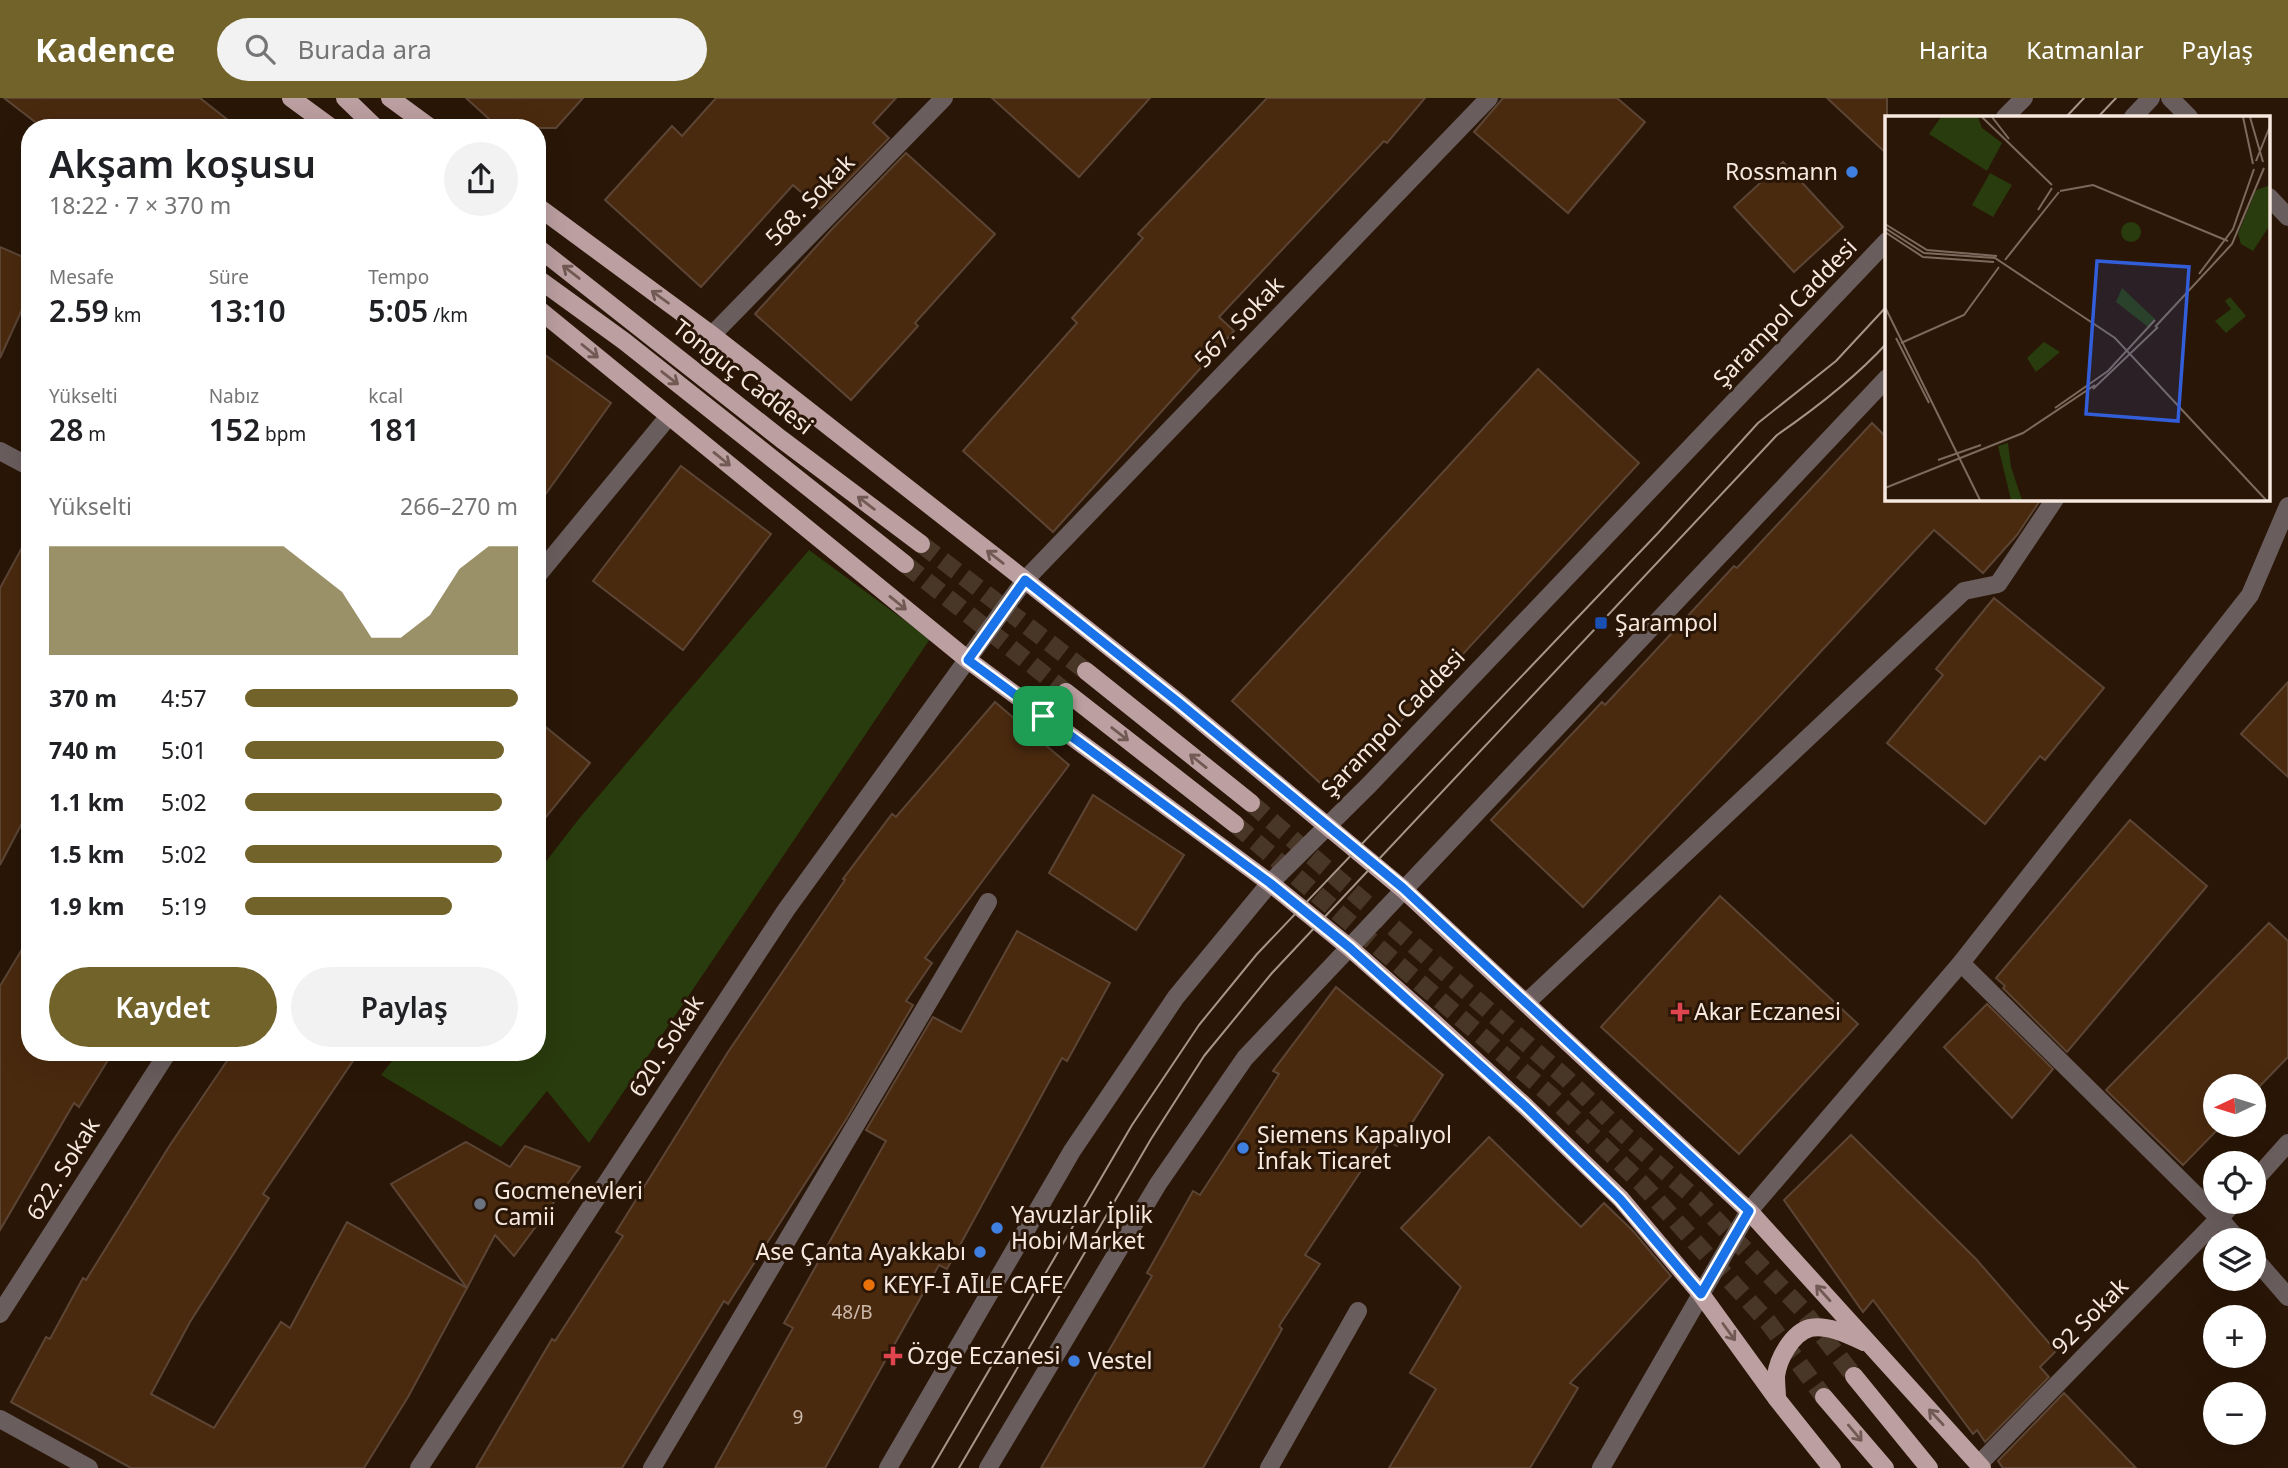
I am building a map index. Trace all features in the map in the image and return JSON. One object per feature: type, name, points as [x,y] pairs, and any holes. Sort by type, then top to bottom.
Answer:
[{"type":"main road","points":[[284,98],[308,119]]},
{"type":"main road","points":[[291,98],[320,119]]},
{"type":"main road","points":[[345,98],[367,119]]},
{"type":"main road","points":[[390,98],[419,119]]},
{"type":"main road","points":[[546,213],[712,335],[1025,580],[1403,888],[1749,1211],[1980,1466]]},
{"type":"main road","name":"Tonguç Caddesi","points":[[546,254],[781,439],[921,544]]},
{"type":"main road","name":"Tonguç Caddesi","points":[[546,285],[624,341],[905,564]]},
{"type":"main road","points":[[546,315],[968,660],[1270,883],[1350,948],[1525,1106],[1620,1199],[1701,1294],[1777,1399],[1832,1468]]},
{"type":"main road","points":[[1086,671],[1251,803]]},
{"type":"main road","points":[[1066,692],[1235,824]]},
{"type":"main road","points":[[1777,1399],[1776,1376],[1782,1358],[1798,1335],[1811,1328],[1830,1329],[1869,1344]]},
{"type":"main road","points":[[1854,1376],[1929,1468]]},
{"type":"main road","points":[[1825,1397],[1885,1468]]},
{"type":"street","name":"568. Sokak","points":[[712,335],[944,98]]},
{"type":"street","name":"567. Sokak","points":[[968,660],[1025,580],[1489,98]]},
{"type":"street","points":[[2007,116],[2024,98]]},
{"type":"street","points":[[2134,116],[2151,98]]},
{"type":"street","points":[[2170,98],[2188,116]]},
{"type":"street","points":[[2270,198],[2288,217]]},
{"type":"street","name":"Şarampol Caddesi","points":[[888,1468],[1072,1151],[1176,997],[1270,883],[1378,775],[1885,243]]},
{"type":"street","points":[[988,1468],[1158,1184],[1245,1058],[1885,380]]},
{"type":"street","points":[[546,565],[670,416]]},
{"type":"street","points":[[0,451],[21,462]]},
{"type":"street","points":[[1527,1003],[1964,591],[1998,584],[2054,500]]},
{"type":"street","points":[[1601,1468],[1749,1211],[1961,963],[2250,595],[2288,506]]},
{"type":"street","name":"620. Sokak","points":[[419,1468],[786,910],[968,660]]},
{"type":"street","points":[[652,1468],[988,902]]},
{"type":"street","points":[[1961,963],[2228,1228]]},
{"type":"street","name":"622. Sokak","points":[[0,1314],[163,1061]]},
{"type":"street","points":[[2266,1168],[2288,1143]]},
{"type":"street","name":"92 Sokak","points":[[1980,1466],[2224,1214]]},
{"type":"street","points":[[2266,1272],[2288,1297]]},
{"type":"street","points":[[1269,1468],[1358,1311]]},
{"type":"street","points":[[0,1419],[89,1468]]},
{"type":"green space","points":[[809,550],[930,639],[589,1143],[547,1091],[501,1147],[381,1075],[392,1061],[546,1061],[546,861],[578,820]]},
{"type":"building","points":[[4,98],[200,98],[227,119],[31,119]]},
{"type":"building","points":[[466,98],[583,98],[556,128],[546,128],[546,119],[489,119]]},
{"type":"building","points":[[716,98],[896,98],[873,123],[889,138],[820,209],[793,185],[701,287],[605,200],[672,126],[682,136]]},
{"type":"building","points":[[992,98],[1150,98],[1079,177]]},
{"type":"building","points":[[1267,98],[1425,98],[1387,143],[1384,141],[1219,317],[1234,331],[1053,532],[963,451],[1077,323],[1072,318],[1143,238],[1138,234]]},
{"type":"building","points":[[1503,98],[1617,98],[1645,122],[1568,213],[1474,132]]},
{"type":"building","points":[[1827,98],[1887,98],[1885,152]]},
{"type":"building","points":[[906,153],[995,234],[915,323],[918,326],[851,400],[755,314]]},
{"type":"building","points":[[1783,162],[1843,227],[1794,272],[1734,207]]},
{"type":"building","points":[[0,247],[21,256],[21,312],[0,358]]},
{"type":"building","points":[[546,356],[611,403],[546,493]]},
{"type":"building","points":[[1538,369],[1639,463],[1333,795],[1232,701]]},
{"type":"building","points":[[1872,423],[1885,436],[1885,500],[2040,500],[2017,535],[1983,573],[1934,530],[1583,907],[1491,820],[1602,702],[1605,705],[1734,566],[1737,568]]},
{"type":"building","points":[[681,466],[771,534],[683,650],[593,581]]},
{"type":"building","points":[[21,550],[21,825],[0,865],[0,588]]},
{"type":"building","points":[[1994,598],[2104,688],[2045,760],[2040,756],[1985,824],[1887,743],[1943,675],[1936,669]]},
{"type":"building","points":[[2288,682],[2288,777],[2241,734]]},
{"type":"building","points":[[995,702],[1069,765],[925,958],[932,963],[906,1001],[913,1005],[847,1118],[728,1304],[724,1301],[622,1468],[476,1468],[552,1339],[555,1341],[623,1236],[616,1232],[728,1052],[845,880],[843,879],[892,814],[896,817]]},
{"type":"building","points":[[546,727],[590,763],[546,817]]},
{"type":"building","points":[[1093,795],[1184,855],[1136,930],[1049,873]]},
{"type":"building","points":[[2130,820],[2207,886],[2067,1052],[1996,978]]},
{"type":"building","points":[[1720,896],[1858,1024],[1739,1154],[1601,1027]]},
{"type":"building","points":[[2269,923],[2288,941],[2288,1057],[2266,1080],[2266,1074],[2203,1074],[2203,1138],[2209,1138],[2183,1165],[2106,1090]]},
{"type":"building","points":[[1017,931],[1110,983],[1067,1061],[1062,1058],[947,1269],[939,1265],[825,1468],[715,1468],[793,1328],[784,1323],[886,1141],[866,1130],[933,1017],[961,1032]]},
{"type":"building","points":[[21,951],[21,1061],[107,1061],[79,1107],[74,1103],[0,1230],[0,986]]},
{"type":"building","points":[[1336,987],[1443,1075],[1397,1146],[1383,1138],[1305,1255],[1320,1264],[1279,1326],[1282,1329],[1203,1468],[1041,1468],[1152,1276],[1147,1273],[1193,1191],[1200,1195],[1279,1074],[1273,1071]]},
{"type":"building","points":[[1987,1004],[2053,1069],[2012,1118],[1944,1047]]},
{"type":"building","points":[[227,1061],[353,1061],[263,1194],[269,1198],[190,1322],[151,1394],[214,1428],[281,1322],[290,1328],[347,1222],[467,1288],[408,1397],[364,1468],[131,1468],[11,1402],[46,1337],[50,1339],[83,1278],[86,1280],[170,1145]]},
{"type":"building","points":[[1851,1135],[1976,1259],[2056,1351],[2040,1367],[2049,1377],[1985,1442],[1977,1430],[1973,1434],[1873,1300],[1863,1312],[1784,1200]]},
{"type":"building","points":[[1489,1137],[1581,1227],[1604,1203],[1633,1231],[1671,1276],[1570,1383],[1578,1388],[1530,1468],[1389,1468],[1436,1389],[1410,1373],[1461,1287],[1401,1228]]},
{"type":"building","name":"Gocmenevleri Camii","points":[[466,1142],[510,1167],[525,1146],[580,1167],[514,1256],[495,1235],[467,1288],[391,1184]]},
{"type":"building","points":[[2064,1393],[2136,1468],[2003,1468],[1998,1461]]},
{"type":"tunnel","points":[[921,544],[1086,671]]},
{"type":"tunnel","points":[[905,564],[1066,692]]},
{"type":"tunnel","points":[[1251,803],[1566,1078],[1696,1199],[1801,1308],[1854,1376]]},
{"type":"tunnel","points":[[1235,824],[1549,1094],[1642,1184],[1768,1322],[1824,1397]]},
{"type":"tram line","points":[[2067,116],[2084,98]]},
{"type":"tram line","points":[[2099,116],[2116,98]]},
{"type":"tram line","points":[[932,1468],[1132,1125],[1199,1025],[1257,954],[1658,533],[1758,423],[1836,361],[1885,308]]},
{"type":"tram line","points":[[959,1468],[1151,1139],[1204,1056],[1272,973],[1777,435],[1835,392],[1885,345]]},
{"type":"place","name":"Rossmann","points":[[1852,172]]},
{"type":"place","name":"Şarampol","points":[[1601,623]]},
{"type":"place","name":"Akar Eczanesi","points":[[1680,1012]]},
{"type":"place","name":"Siemens Kapalıyol İnfak Ticaret","points":[[1243,1148]]},
{"type":"place","name":"Gocmenevleri Camii","points":[[480,1204]]},
{"type":"place","name":"Yavuzlar İplik Hobi Market","points":[[997,1228]]},
{"type":"place","name":"Ase Çanta Ayakkabı","points":[[980,1252]]},
{"type":"place","name":"KEYF-Ī AĪLE CAFE","points":[[869,1285]]},
{"type":"place","name":"Özge Eczanesi","points":[[893,1356]]},
{"type":"place","name":"Vestel","points":[[1074,1361]]},
{"type":"route","points":[[1025,580],[1403,888],[1749,1211],[1701,1294],[1620,1199],[1525,1106],[1350,948],[1270,883],[1043,716],[968,660],[1025,580]]}]
